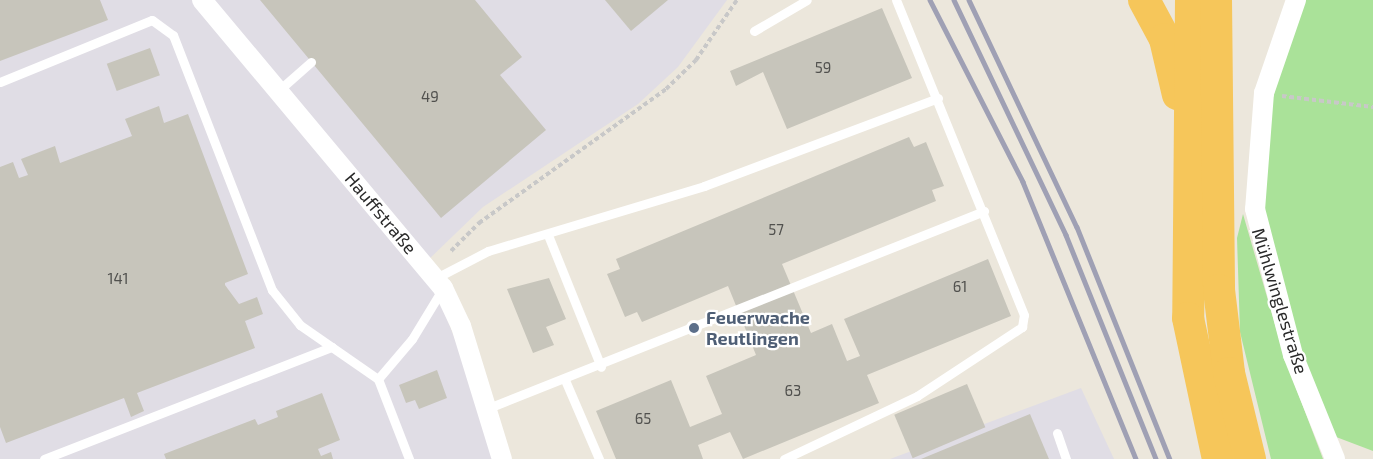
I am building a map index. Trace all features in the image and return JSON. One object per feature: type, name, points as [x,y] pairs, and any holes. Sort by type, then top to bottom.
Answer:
[{"type":"highway","points":[[1144,0],[1165,39],[1187,122]]},
{"type":"highway","points":[[1191,0],[1187,122],[1188,318],[1218,459]]},
{"type":"highway","points":[[1216,0],[1219,290],[1229,373],[1250,459]]},
{"type":"highway","points":[[1218,73],[1231,0]]},
{"type":"street","name":"Hauffstraße","points":[[202,0],[437,279],[486,409],[502,459]]},
{"type":"street","name":"Mühlwinglestraße","points":[[1296,0],[1264,93],[1255,166],[1257,231],[1293,355],[1335,459]]},
{"type":"lane","points":[[754,31],[807,0]]},
{"type":"lane","points":[[784,459],[917,396],[1022,327],[1024,315],[984,211],[896,0]]},
{"type":"lane","points":[[0,82],[152,20],[173,35],[272,290],[300,325],[378,379],[409,459]]},
{"type":"lane","points":[[278,91],[311,62]]},
{"type":"lane","points":[[378,379],[412,339],[437,279],[489,251],[704,186],[938,98]]},
{"type":"lane","points":[[486,409],[601,367],[984,211]]},
{"type":"lane","points":[[548,235],[601,367]]},
{"type":"lane","points":[[44,459],[332,347]]},
{"type":"lane","points":[[565,380],[599,459]]},
{"type":"lane","points":[[1057,434],[1066,459]]},
{"type":"path","points":[[437,279],[479,223],[666,89],[696,60],[737,0]]},
{"type":"path","points":[[1264,93],[1373,107]]},
{"type":"shaded area","points":[[0,0],[727,0],[678,67],[638,104],[483,207],[425,263],[502,459],[0,459]]},
{"type":"shaded area","points":[[1081,388],[1114,459],[890,459]]},
{"type":"green space","points":[[1298,0],[1373,0],[1373,451],[1323,432],[1260,231],[1260,148]]},
{"type":"green space","points":[[1243,214],[1285,359],[1323,459],[1271,459],[1240,332],[1237,238]]},
{"type":"building","points":[[0,0],[100,0],[108,20],[0,61]]},
{"type":"building","points":[[260,0],[475,0],[522,57],[500,75],[546,130],[441,218]]},
{"type":"building","points":[[605,0],[668,0],[631,31]]},
{"type":"building","points":[[882,8],[912,78],[787,129],[763,72],[736,86],[730,71]]},
{"type":"building","points":[[150,48],[160,75],[117,91],[107,64]]},
{"type":"building","points":[[159,106],[164,123],[188,114],[248,274],[225,283],[225,285],[239,304],[257,297],[263,314],[245,321],[255,348],[137,393],[144,411],[131,417],[124,398],[6,443],[0,427],[0,167],[13,162],[19,178],[28,175],[21,159],[55,146],[60,163],[132,136],[125,119]]},
{"type":"building","points":[[909,137],[914,147],[926,142],[944,186],[932,190],[936,201],[782,264],[811,333],[832,324],[847,361],[860,356],[844,319],[988,259],[1011,316],[867,375],[879,403],[743,459],[730,432],[698,445],[703,459],[616,459],[596,411],[671,380],[690,427],[722,414],[706,376],[756,355],[728,286],[642,322],[637,312],[625,317],[607,274],[620,269],[616,259]]},
{"type":"building","points":[[549,278],[566,319],[546,327],[554,345],[533,353],[507,289]]},
{"type":"building","points":[[437,370],[447,398],[419,409],[415,400],[406,403],[399,385]]},
{"type":"building","points":[[967,384],[985,427],[913,458],[894,415]]},
{"type":"building","points":[[322,393],[340,440],[318,449],[321,456],[331,452],[333,459],[166,459],[164,454],[255,419],[258,425],[278,417],[276,411]]},
{"type":"building","points":[[1030,414],[1049,459],[921,459]]},
{"type":"railway","points":[[930,0],[1023,182],[1136,459]]},
{"type":"railway","points":[[954,0],[1066,235],[1156,459]]},
{"type":"railway","points":[[969,0],[1077,227],[1170,459]]},
{"type":"place","name":"Feuerwache Reutlingen","points":[[694,328]]}]
